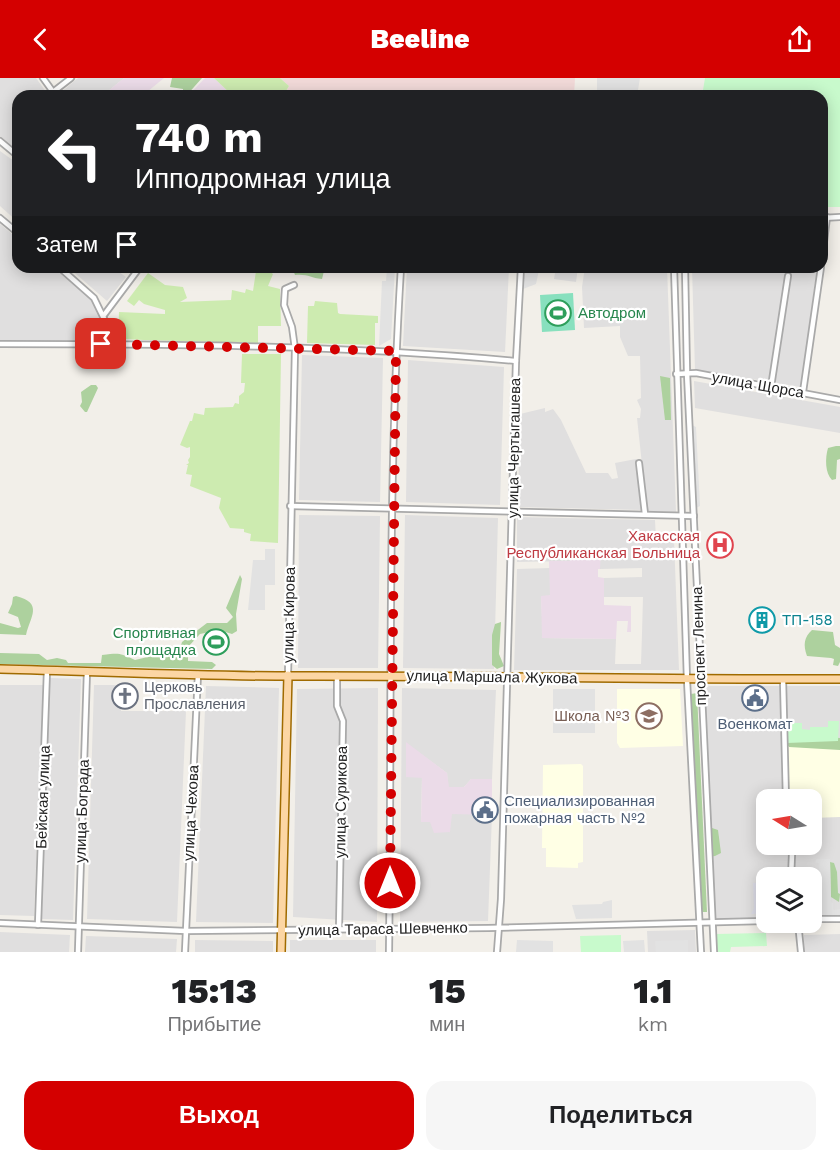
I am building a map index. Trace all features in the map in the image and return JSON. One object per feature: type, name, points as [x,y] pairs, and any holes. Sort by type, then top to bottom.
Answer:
[{"type":"main road","name":"улица Маршала Жукова","points":[[0,669],[508,678],[840,679]]},
{"type":"main road","name":"улица Кирова","points":[[281,952],[288,675]]},
{"type":"street","points":[[59,90],[70,78]]},
{"type":"street","points":[[0,141],[12,151]]},
{"type":"street","points":[[0,218],[12,228]]},
{"type":"street","points":[[66,273],[94,298],[109,329],[121,344]]},
{"type":"street","points":[[104,315],[136,273]]},
{"type":"street","points":[[389,952],[393,509],[396,351],[401,273]]},
{"type":"street","name":"улица Чертыгашева","points":[[497,952],[521,273]]},
{"type":"street","name":"проспект Ленина","points":[[674,273],[687,680],[701,952]]},
{"type":"street","name":"проспект Ленина","points":[[685,273],[687,374],[700,680],[714,952]]},
{"type":"street","points":[[803,392],[820,273]]},
{"type":"street","points":[[771,387],[788,276]]},
{"type":"street","name":"улица Кирова","points":[[288,675],[295,349],[292,327],[284,304],[285,289],[294,285]]},
{"type":"street","points":[[101,344],[109,329]]},
{"type":"street","points":[[0,344],[121,344],[396,351],[516,361]]},
{"type":"street","name":"улица Щорса","points":[[676,374],[803,392],[840,400]]},
{"type":"street","points":[[639,463],[645,514]]},
{"type":"street","points":[[290,506],[694,516]]},
{"type":"street","name":"Бейская улица","points":[[38,925],[47,670]]},
{"type":"street","name":"улица Бограда","points":[[78,952],[87,671]]},
{"type":"street","name":"улица Чехова","points":[[185,952],[198,674]]},
{"type":"street","name":"улица Сурикова","points":[[337,675],[337,706],[343,721],[339,929]]},
{"type":"street","points":[[783,679],[786,789]]},
{"type":"street","points":[[822,920],[840,919]]},
{"type":"street","name":"улица Тараса Шевченко","points":[[0,923],[186,931],[756,921]]},
{"type":"street","points":[[799,933],[801,952]]},
{"type":"shaded area","points":[[0,78],[36,78],[45,90],[12,90],[12,146],[0,136]]},
{"type":"shaded area","points":[[78,78],[124,78],[109,90],[64,90]]},
{"type":"shaded area","points":[[124,78],[164,78],[149,90],[109,90]]},
{"type":"shaded area","points":[[205,78],[214,78],[227,90],[194,90]]},
{"type":"shaded area","points":[[280,78],[575,78],[574,90],[287,90],[289,86]]},
{"type":"shaded area","points":[[597,78],[640,78],[638,90],[597,90]]},
{"type":"shaded area","points":[[0,151],[12,160],[12,217],[0,206]]},
{"type":"shaded area","points":[[0,224],[12,234],[12,273],[59,273],[92,300],[104,329],[98,341],[0,341]]},
{"type":"shaded area","points":[[75,273],[120,273],[126,277],[107,301]]},
{"type":"shaded area","points":[[387,273],[395,273],[391,339],[379,346],[382,281],[386,281]]},
{"type":"shaded area","points":[[407,273],[509,273],[505,352],[403,346]]},
{"type":"shaded area","points":[[524,273],[538,273],[536,284],[523,289]]},
{"type":"shaded area","points":[[555,273],[577,273],[576,282],[554,279]]},
{"type":"shaded area","points":[[584,273],[667,273],[676,512],[647,511],[637,418],[640,418],[641,409],[637,400],[641,398],[640,356],[628,356],[620,337],[620,326],[584,328],[582,287]]},
{"type":"shaded area","points":[[692,273],[816,273],[801,387],[695,370]]},
{"type":"shaded area","points":[[302,355],[383,358],[380,502],[299,500]]},
{"type":"shaded area","points":[[408,360],[504,367],[500,505],[406,502]]},
{"type":"shaded area","points":[[694,381],[840,407],[840,433],[695,408]]},
{"type":"shaded area","points":[[545,408],[545,412],[553,409],[561,420],[586,473],[608,473],[612,479],[618,478],[615,463],[636,459],[642,510],[518,507],[520,414]]},
{"type":"shaded area","points":[[692,425],[696,427],[700,506],[696,508]]},
{"type":"shaded area","points":[[299,515],[380,516],[378,668],[298,668]]},
{"type":"shaded area","points":[[405,515],[498,518],[494,669],[403,668]]},
{"type":"shaded area","points":[[517,517],[655,520],[656,540],[674,540],[679,670],[514,670],[517,569],[550,568],[550,596],[541,596],[543,638],[616,639],[615,664],[641,664],[643,597],[604,597],[604,578],[642,577],[642,568],[600,569],[600,551],[571,551],[570,561],[517,562]]},
{"type":"shaded area","points":[[265,549],[275,549],[275,585],[265,585],[265,610],[248,610],[253,560],[265,560]]},
{"type":"shaded area","points":[[571,551],[601,551],[598,577],[604,578],[604,605],[631,606],[631,632],[627,632],[628,621],[617,621],[616,639],[542,638],[541,596],[550,595],[549,561],[570,561]]},
{"type":"shaded area","points":[[50,678],[81,679],[73,920],[41,919]]},
{"type":"shaded area","points":[[0,685],[43,685],[34,916],[0,915]]},
{"type":"shaded area","points":[[94,685],[120,685],[121,711],[186,711],[177,922],[87,919]]},
{"type":"shaded area","points":[[206,686],[279,688],[273,923],[196,922]]},
{"type":"shaded area","points":[[709,686],[840,686],[840,916],[822,917],[822,867],[756,867],[756,919],[721,920],[715,918],[704,691]]},
{"type":"shaded area","points":[[378,688],[377,922],[293,917],[297,689]]},
{"type":"shaded area","points":[[402,688],[496,690],[492,779],[471,779],[464,787],[448,787],[447,773],[406,743],[406,777],[422,777],[421,822],[430,822],[452,813],[492,815],[488,921],[400,922]]},
{"type":"shaded area","points":[[553,689],[595,689],[595,733],[553,733]]},
{"type":"shaded area","name":"Школа №3","points":[[617,689],[680,689],[683,746],[620,748],[617,743]]},
{"type":"shaded area","points":[[406,742],[447,773],[449,787],[464,787],[471,779],[492,779],[492,815],[452,814],[450,832],[434,833],[430,822],[421,822],[422,778],[406,777]]},
{"type":"shaded area","points":[[840,744],[840,817],[822,818],[822,789],[787,789],[785,745]]},
{"type":"shaded area","points":[[581,764],[583,766],[583,862],[578,863],[578,868],[546,867],[546,848],[542,848],[543,765]]},
{"type":"shaded area","points":[[816,859],[830,859],[831,902],[833,910],[840,909],[840,916],[822,916],[822,867],[816,863]]},
{"type":"shaded area","points":[[753,883],[756,883],[756,914],[751,914],[754,908]]},
{"type":"shaded area","points":[[612,900],[612,918],[576,919],[572,905],[602,904]]},
{"type":"shaded area","points":[[695,930],[696,952],[648,952],[647,931]]},
{"type":"shaded area","points":[[0,932],[70,935],[69,952],[0,952]]},
{"type":"shaded area","points":[[840,934],[840,952],[804,952],[804,935]]},
{"type":"shaded area","points":[[86,936],[177,939],[176,952],[85,952]]},
{"type":"shaded area","points":[[195,940],[273,941],[273,952],[195,952]]},
{"type":"shaded area","points":[[290,940],[376,940],[376,952],[290,952]]},
{"type":"shaded area","points":[[517,940],[553,941],[553,952],[516,952]]},
{"type":"shaded area","points":[[644,940],[645,952],[624,952],[623,941]]},
{"type":"shaded area","points":[[688,940],[688,952],[656,952],[655,941]]},
{"type":"green space","points":[[172,78],[202,78],[191,90],[170,87]]},
{"type":"green space","points":[[214,78],[280,78],[289,86],[287,90],[227,90]]},
{"type":"green space","points":[[705,78],[840,78],[840,207],[828,207],[828,90],[703,90]]},
{"type":"green space","points":[[148,273],[165,285],[183,287],[187,298],[180,302],[231,300],[232,290],[245,293],[246,289],[253,291],[256,273],[272,273],[268,286],[280,289],[281,326],[258,326],[258,343],[124,339],[118,335],[119,312],[165,314],[165,310],[144,304],[139,300],[134,306],[127,301]]},
{"type":"green space","points":[[294,273],[324,273],[322,279]]},
{"type":"green space","name":"Автодром","points":[[573,293],[575,330],[542,332],[540,295]]},
{"type":"green space","points":[[315,301],[337,303],[340,314],[378,316],[378,323],[375,323],[375,345],[307,343],[308,306],[314,306]]},
{"type":"green space","points":[[242,354],[281,354],[278,543],[250,541],[251,534],[244,532],[244,529],[230,528],[219,508],[221,498],[190,486],[192,475],[186,474],[188,465],[186,465],[189,463],[190,447],[180,445],[194,413],[204,415],[205,408],[233,407],[235,403],[239,404],[239,396],[244,392],[245,383],[241,383]]},
{"type":"green space","points":[[660,376],[670,378],[671,420],[665,420]]},
{"type":"green space","points":[[91,385],[96,385],[98,388],[85,412],[80,406],[81,392]]},
{"type":"green space","points":[[840,446],[840,459],[837,460],[836,479],[832,480],[826,465],[826,456],[828,448]]},
{"type":"green space","points":[[240,575],[242,579],[236,614],[237,631],[232,634],[219,630],[200,634],[188,647],[188,661],[212,662],[216,665],[212,669],[0,664],[0,653],[39,654],[47,660],[57,658],[66,660],[68,663],[101,663],[102,655],[113,654],[135,660],[156,655],[173,656],[180,649],[182,642],[207,623],[227,623],[233,617],[226,608]]},
{"type":"green space","points":[[13,597],[25,599],[33,607],[26,635],[0,634],[0,623],[21,627],[18,617],[8,613]]},
{"type":"green space","points":[[501,622],[499,654],[504,666],[497,669],[492,665],[492,635],[495,624]]},
{"type":"green space","points":[[812,630],[833,632],[835,645],[840,648],[838,666],[833,665],[834,659],[831,658],[807,656],[805,642]]},
{"type":"green space","points":[[697,693],[707,912],[701,912],[691,694]]},
{"type":"green space","points":[[828,721],[839,721],[838,741],[787,743],[788,723],[802,723],[802,729],[810,730],[810,727],[828,727]]},
{"type":"green space","points":[[787,724],[793,726],[791,736],[840,738],[840,750],[789,747],[785,739]]},
{"type":"green space","points":[[712,828],[718,830],[721,853],[709,857],[708,830]]},
{"type":"green space","points":[[830,862],[834,863],[837,872],[839,902],[831,897]]},
{"type":"green space","points":[[766,933],[767,946],[731,947],[730,952],[717,952],[716,934]]},
{"type":"green space","points":[[621,935],[621,952],[581,952],[580,936]]},
{"type":"place","name":"Автодром","points":[[558,313]]},
{"type":"place","name":"Хакасская Республиканская Больница","points":[[720,545]]},
{"type":"place","name":"ТП-158","points":[[762,620]]},
{"type":"place","name":"Спортивная площадка","points":[[216,642]]},
{"type":"place","name":"Церковь Прославления","points":[[125,696]]},
{"type":"place","name":"Военкомат","points":[[755,698]]},
{"type":"place","name":"Школа №3","points":[[649,716]]},
{"type":"place","name":"Специализированная пожарная часть №2","points":[[485,810]]},
{"type":"route","points":[[101,344],[396,351],[390,883]]}]
